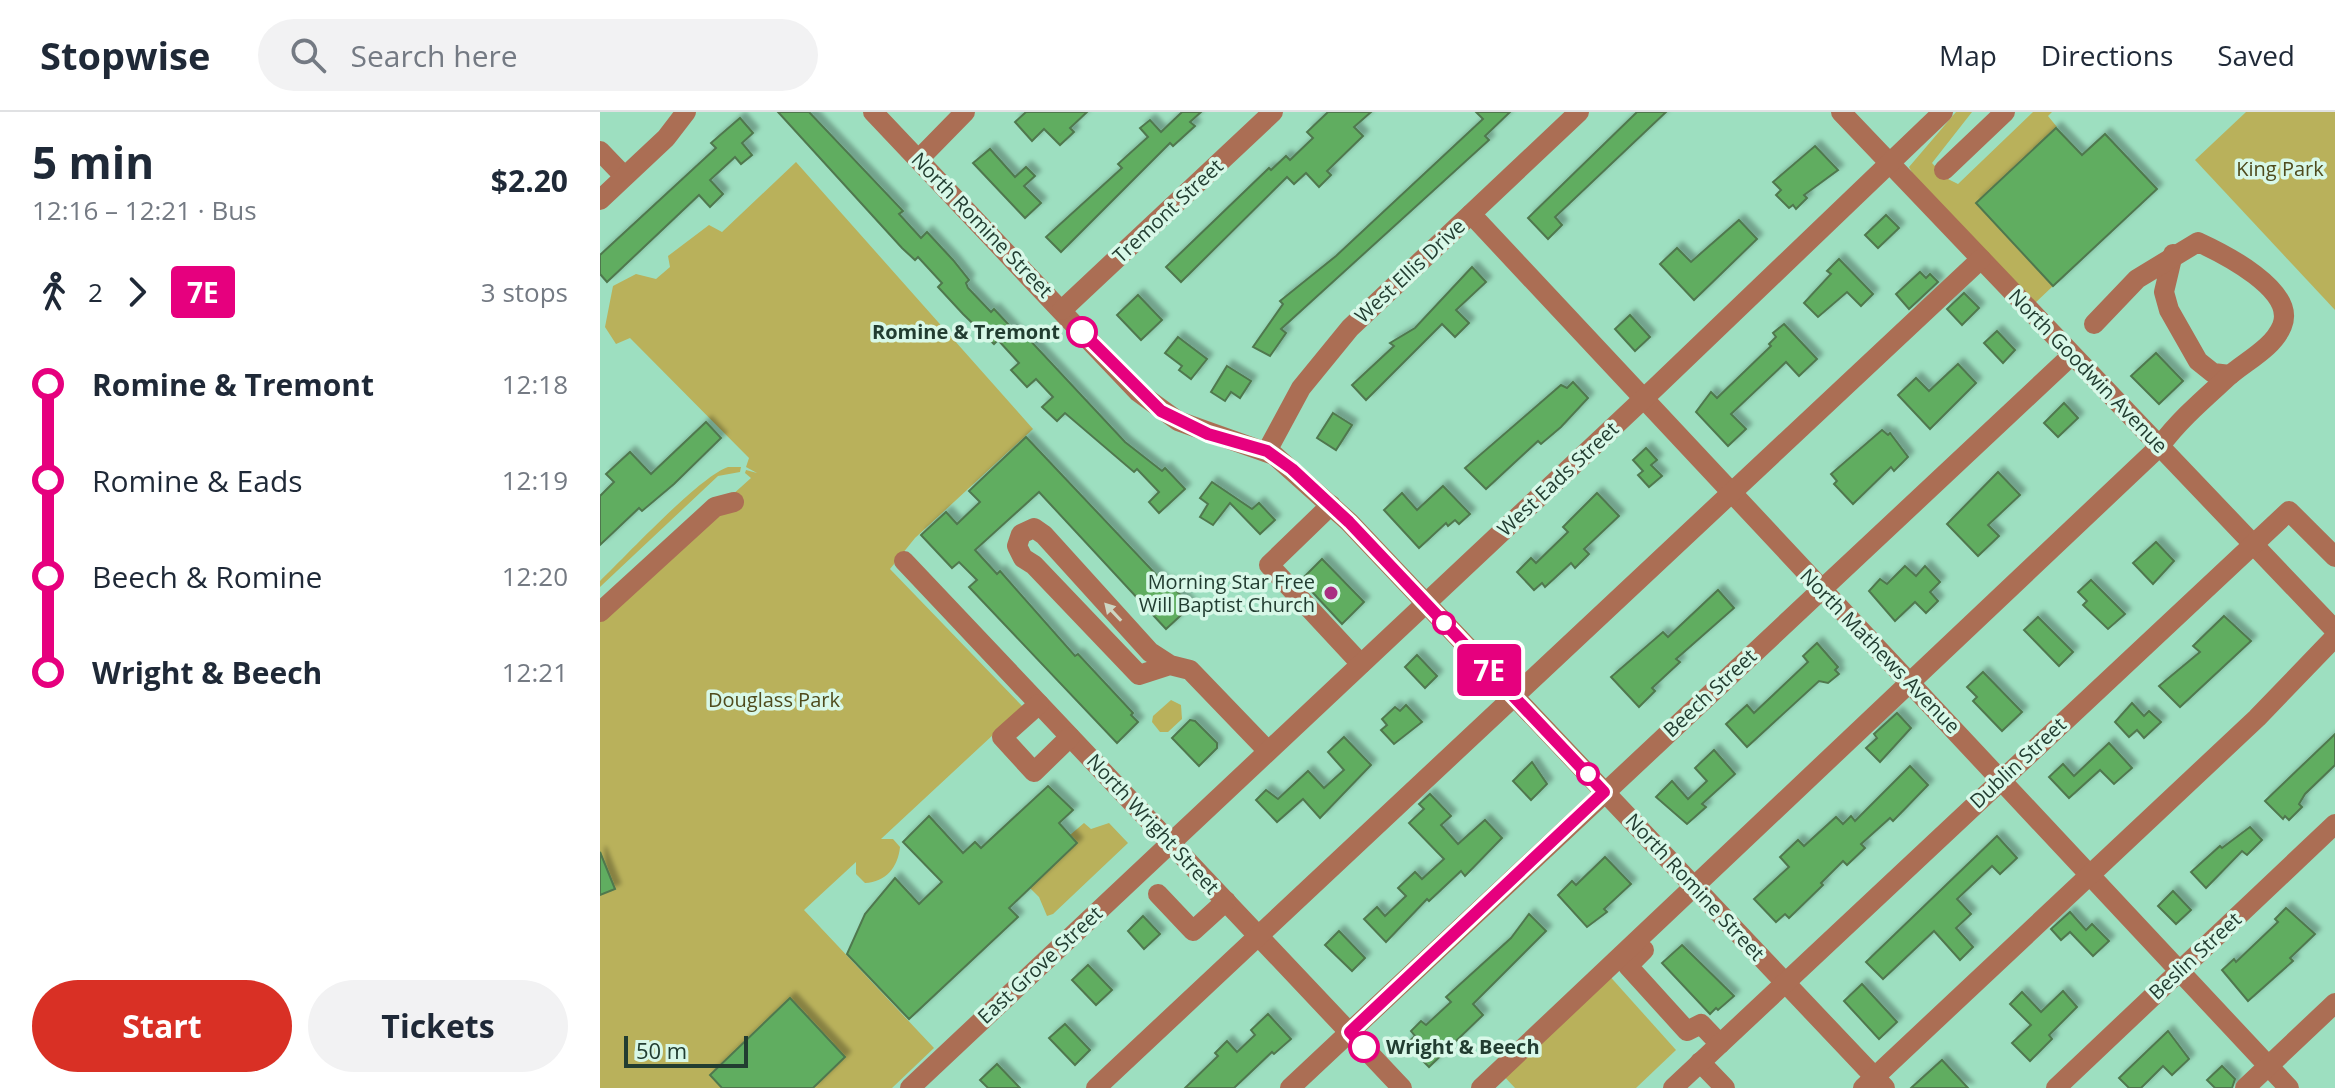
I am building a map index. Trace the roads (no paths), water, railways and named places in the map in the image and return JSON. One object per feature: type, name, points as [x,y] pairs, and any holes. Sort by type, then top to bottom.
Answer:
[{"type":"street","points":[[600,200],[666,138],[686,112]]},
{"type":"street","name":"North Romine Street","points":[[873,112],[1138,392],[1161,411],[1208,434],[1267,451],[1331,505],[1785,983],[1874,1085]]},
{"type":"street","points":[[919,159],[965,112]]},
{"type":"street","name":"Tremont Street","points":[[1062,310],[1273,112]]},
{"type":"street","name":"West Ellis Drive","points":[[1267,451],[1301,388],[1350,328],[1579,112]]},
{"type":"street","name":"North Goodwin Avenue","points":[[1841,112],[2335,630]]},
{"type":"street","name":"West Eads Street","points":[[1170,842],[1892,165],[1943,112]]},
{"type":"street","points":[[1944,170],[2005,112]]},
{"type":"street","points":[[600,151],[624,176]]},
{"type":"street","name":"North Mathews Avenue","points":[[1471,214],[2289,1088]]},
{"type":"street","points":[[1481,1088],[2160,446],[2171,431],[2230,375],[2268,345],[2283,325],[2284,307],[2270,289],[2234,258],[2198,242],[2173,254],[2137,279],[2094,324]]},
{"type":"street","points":[[2173,254],[2165,276],[2164,292],[2169,310],[2198,361],[2213,373],[2230,375]]},
{"type":"street","points":[[1096,1088],[1981,259]]},
{"type":"street","name":"Beech Street","points":[[1290,1088],[2072,355]]},
{"type":"street","points":[[600,612],[715,507],[734,502]]},
{"type":"street","points":[[1331,505],[1269,565],[1361,664]]},
{"type":"street","name":"Dublin Street","points":[[1673,1088],[2289,511],[2335,557]]},
{"type":"street","points":[[1170,665],[1139,675],[1034,565],[1023,558],[1017,546],[1021,534],[1034,528],[1044,535],[1150,652],[1170,665],[1190,670],[1268,751]]},
{"type":"street","name":"North Wright Street","points":[[904,561],[1402,1088]]},
{"type":"street","points":[[1874,1085],[2257,718],[2335,637]]},
{"type":"street","points":[[1039,704],[1002,737],[1034,772],[1070,737]]},
{"type":"street","name":"Beslin Street","points":[[2056,1088],[2335,824]]},
{"type":"street","name":"East Grove Street","points":[[921,1085],[1170,842]]},
{"type":"street","points":[[1158,894],[1193,931],[1226,901]]},
{"type":"street","points":[[1662,917],[1671,925],[1628,966],[1687,1031],[1701,1024],[1720,1044]]},
{"type":"street","points":[[2245,1088],[2335,1003]]},
{"type":"street","points":[[1700,1062],[1725,1088]]},
{"type":"place","name":"Romine & Tremont","points":[[1082,332]]},
{"type":"place","name":"Morning Star Free Will Baptist Church","points":[[1331,593]]},
{"type":"place","name":"Wright & Beech","points":[[1364,1047]]},
{"type":"park label","name":"King Park","points":[[2280,169]]},
{"type":"park label","name":"Douglass Park","points":[[774,700]]}]
